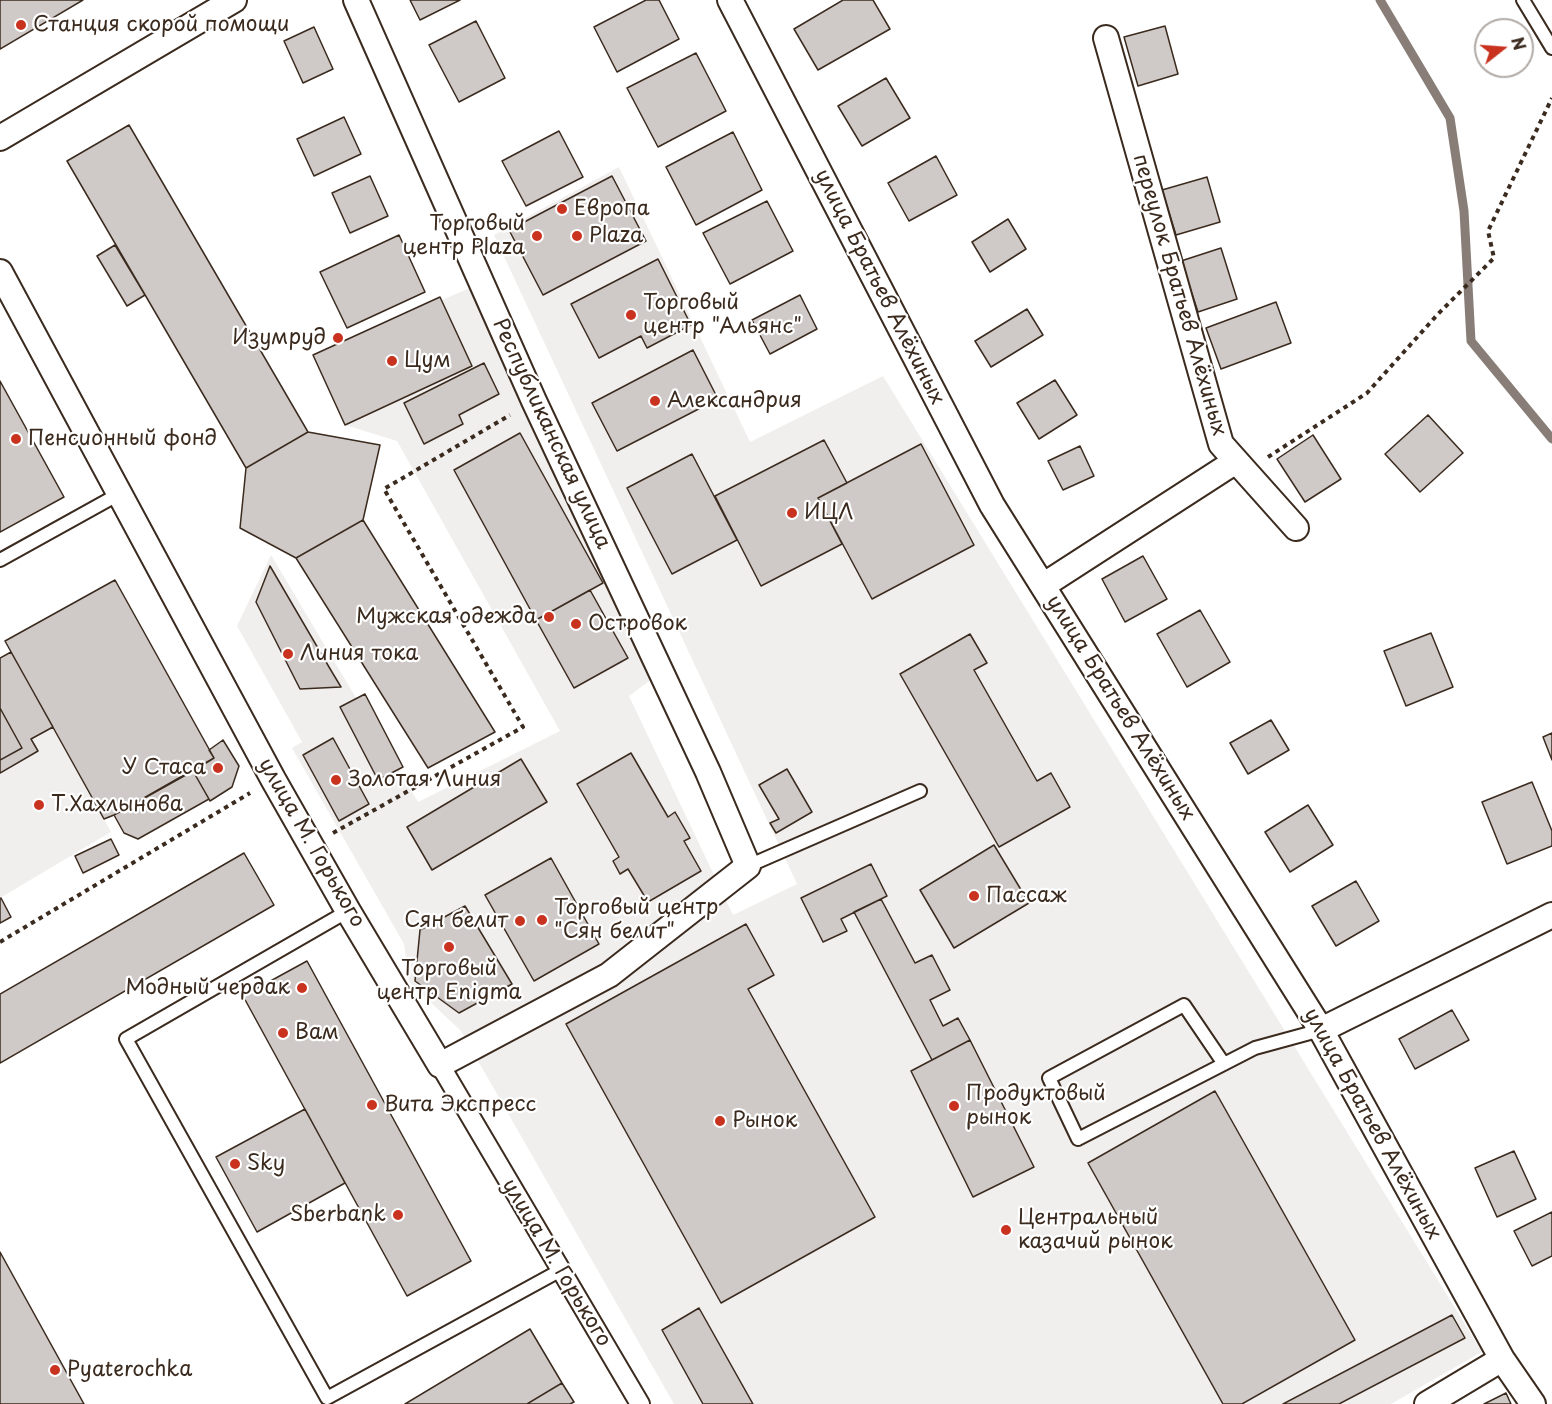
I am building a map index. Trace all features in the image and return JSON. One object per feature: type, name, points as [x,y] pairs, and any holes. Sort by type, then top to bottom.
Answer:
[{"type":"street","points":[[0,138],[234,0]]},
{"type":"street","name":"Республиканская улица","points":[[356,0],[534,401],[708,772],[748,866]]},
{"type":"street","name":"улица Братьев Алёхиных","points":[[730,0],[992,505],[1321,1030],[1502,1359],[1533,1404]]},
{"type":"street","name":"переулок Братьев Алёхиных","points":[[1106,38],[1221,444],[1296,528]]},
{"type":"street","name":"улица М. Горького","points":[[0,272],[310,845],[640,1404]]},
{"type":"street","points":[[1044,585],[1236,461]]},
{"type":"street","points":[[441,1065],[609,975],[748,866]]},
{"type":"street","points":[[1321,1030],[1552,915]]},
{"type":"street","points":[[1427,1404],[1502,1359]]},
{"type":"lane","points":[[1523,0],[1552,48]]},
{"type":"lane","points":[[0,560],[119,494]]},
{"type":"lane","points":[[748,866],[920,791]]},
{"type":"lane","points":[[348,911],[126,1039],[327,1398],[561,1270]]},
{"type":"lane","points":[[1224,1064],[1184,1005],[1049,1078],[1078,1139],[1224,1064],[1255,1048],[1321,1030]]},
{"type":"path","points":[[1450,302],[1494,258],[1488,231],[1552,98]]},
{"type":"path","points":[[310,845],[523,728],[384,489],[534,401]]},
{"type":"path","points":[[0,942],[273,779]]},
{"type":"shaded area","points":[[619,167],[750,442],[883,376],[1482,1352],[1391,1404],[674,1404],[461,1031],[409,982],[404,944],[292,748],[302,742],[237,626],[271,555],[418,802],[560,731],[397,441],[345,425],[313,355],[470,288],[652,679],[629,696],[733,915],[797,884],[494,235]]},
{"type":"shaded area","points":[[115,580],[214,758],[104,819],[111,832],[0,898],[0,658],[11,652],[5,641]]},
{"type":"building","name":"Станция скорой помощи","points":[[0,0],[83,0],[0,49]]},
{"type":"building","points":[[410,0],[460,0],[420,20]]},
{"type":"building","points":[[646,0],[659,0],[679,39],[617,72],[594,27]]},
{"type":"building","points":[[843,0],[873,0],[890,29],[818,70],[794,29]]},
{"type":"building","points":[[476,21],[505,78],[459,102],[429,45]]},
{"type":"building","points":[[1165,26],[1178,74],[1138,86],[1124,37]]},
{"type":"building","points":[[314,27],[333,69],[303,83],[284,41]]},
{"type":"building","points":[[696,53],[726,111],[658,147],[627,88]]},
{"type":"building","points":[[886,78],[910,118],[862,146],[838,106]]},
{"type":"building","points":[[344,117],[361,154],[314,176],[297,139]]},
{"type":"building","points":[[129,125],[308,432],[246,468],[67,161]]},
{"type":"building","points":[[559,131],[583,177],[526,206],[502,161]]},
{"type":"building","points":[[733,132],[762,190],[696,225],[666,167]]},
{"type":"building","points":[[936,156],[957,195],[909,221],[888,183]]},
{"type":"building","points":[[370,176],[388,216],[350,233],[332,193]]},
{"type":"building","name":"Plaza","points":[[612,176],[646,241],[543,295],[509,230]]},
{"type":"building","points":[[1207,177],[1220,222],[1176,235],[1162,190]]},
{"type":"building","points":[[767,201],[793,251],[730,284],[703,233]]},
{"type":"building","points":[[1008,219],[1026,249],[990,272],[972,242]]},
{"type":"building","points":[[399,235],[425,292],[347,328],[320,272]]},
{"type":"building","points":[[115,245],[145,295],[127,306],[97,256]]},
{"type":"building","points":[[1221,248],[1237,299],[1198,312],[1181,261]]},
{"type":"building","name":"Торговый центр \"Альянс\"","points":[[658,259],[691,325],[647,348],[641,336],[599,358],[571,304]]},
{"type":"building","points":[[800,295],[817,329],[770,354],[752,320]]},
{"type":"building","name":"Цум","points":[[440,297],[472,366],[345,425],[313,355]]},
{"type":"building","points":[[1276,302],[1291,343],[1221,369],[1206,328]]},
{"type":"building","points":[[1027,309],[1043,335],[991,367],[975,341]]},
{"type":"building","name":"Александрия","points":[[693,350],[718,399],[617,451],[592,403]]},
{"type":"building","points":[[484,363],[499,394],[459,415],[463,424],[424,444],[404,403]]},
{"type":"building","points":[[1055,380],[1077,415],[1039,439],[1017,403]]},
{"type":"building","name":"Пенсионный фонд","points":[[0,381],[64,497],[0,532]]},
{"type":"building","points":[[1428,415],[1463,453],[1420,492],[1385,454]]},
{"type":"building","points":[[308,432],[380,445],[363,520],[296,558],[240,528],[246,468]]},
{"type":"building","points":[[520,433],[603,583],[536,620],[454,470]]},
{"type":"building","points":[[1313,435],[1341,479],[1305,502],[1277,459]]},
{"type":"building","points":[[824,440],[847,483],[818,498],[842,544],[761,586],[715,496]]},
{"type":"building","points":[[921,444],[974,545],[872,599],[818,498]]},
{"type":"building","points":[[1080,446],[1094,476],[1063,490],[1048,461]]},
{"type":"building","points":[[692,454],[737,540],[672,574],[627,488]]},
{"type":"building","points":[[363,520],[495,732],[428,768],[296,558]]},
{"type":"building","points":[[1143,556],[1167,599],[1125,622],[1102,579]]},
{"type":"building","points":[[270,566],[341,687],[300,689],[256,602]]},
{"type":"building","points":[[115,580],[214,758],[104,819],[5,641]]},
{"type":"building","points":[[590,590],[628,658],[574,688],[536,620]]},
{"type":"building","points":[[1200,610],[1230,662],[1187,687],[1157,634]]},
{"type":"building","points":[[1431,633],[1453,687],[1406,706],[1384,651]]},
{"type":"building","points":[[970,634],[987,663],[974,670],[1037,781],[1051,773],[1070,807],[999,847],[900,674]]},
{"type":"building","points":[[11,652],[53,727],[31,739],[38,751],[0,773],[0,760],[22,748],[0,708],[0,658]]},
{"type":"building","points":[[365,694],[403,767],[378,780],[340,707]]},
{"type":"building","points":[[0,708],[22,748],[0,760]]},
{"type":"building","points":[[1271,720],[1289,750],[1248,774],[1230,743]]},
{"type":"building","points":[[1552,733],[1552,760],[1543,737]]},
{"type":"building","name":"Золотая Линия","points":[[333,738],[369,804],[339,821],[303,755]]},
{"type":"building","name":"У Стаса","points":[[223,740],[239,766],[232,787],[210,801],[193,771],[214,758],[209,750]]},
{"type":"building","points":[[631,753],[668,817],[675,812],[690,838],[684,841],[701,871],[648,902],[628,869],[620,874],[613,861],[619,857],[577,784]]},
{"type":"building","points":[[521,759],[547,802],[432,870],[407,827]]},
{"type":"building","points":[[787,769],[812,812],[776,833],[770,823],[779,819],[759,785]]},
{"type":"building","points":[[193,771],[209,799],[138,839],[124,833],[114,815]]},
{"type":"building","points":[[1532,782],[1552,831],[1552,846],[1507,864],[1482,802]]},
{"type":"building","points":[[1308,805],[1333,845],[1290,872],[1265,832]]},
{"type":"building","points":[[111,839],[119,855],[83,873],[75,856]]},
{"type":"building","name":"Пассаж","points":[[994,845],[1029,903],[954,948],[920,890]]},
{"type":"building","points":[[244,853],[274,905],[0,1063],[0,994]]},
{"type":"building","name":"Торговый центр \"Сян белит\"","points":[[551,858],[599,944],[534,981],[485,895]]},
{"type":"building","points":[[871,864],[887,896],[841,919],[847,931],[823,942],[801,898]]},
{"type":"building","points":[[1356,881],[1379,921],[1336,946],[1312,906]]},
{"type":"building","points":[[0,899],[11,917],[0,923]]},
{"type":"building","points":[[881,899],[915,963],[932,955],[950,990],[930,1000],[943,1026],[958,1018],[970,1040],[932,1060],[854,912]]},
{"type":"building","points":[[465,906],[512,984],[459,1013],[415,981],[420,930]]},
{"type":"building","name":"Рынок","points":[[746,924],[774,975],[748,989],[875,1217],[721,1303],[566,1024]]},
{"type":"building","points":[[307,961],[471,1261],[407,1296],[243,996]]},
{"type":"building","points":[[1452,1010],[1469,1040],[1415,1069],[1399,1039]]},
{"type":"building","points":[[970,1040],[1034,1167],[973,1197],[911,1071]]},
{"type":"building","points":[[1215,1091],[1355,1340],[1242,1404],[1223,1404],[1088,1163]]},
{"type":"building","points":[[305,1109],[345,1183],[257,1232],[216,1157]]},
{"type":"building","points":[[1514,1151],[1536,1199],[1497,1217],[1475,1168]]},
{"type":"building","points":[[1552,1212],[1552,1256],[1532,1266],[1514,1231]]},
{"type":"building","points":[[0,1252],[84,1404],[0,1404]]},
{"type":"building","points":[[699,1308],[753,1404],[703,1404],[662,1330]]},
{"type":"building","points":[[1452,1315],[1465,1338],[1339,1404],[1283,1404]]},
{"type":"building","points":[[530,1329],[562,1383],[527,1404],[405,1404]]},
{"type":"building","points":[[562,1383],[574,1402],[570,1404],[527,1404]]},
{"type":"building","points":[[1506,1393],[1511,1404],[1484,1404]]},
{"type":"waterway","points":[[1380,0],[1450,118],[1464,211],[1471,341],[1552,439]]},
{"type":"place","name":"Станция скорой помощи","points":[[21,25]]},
{"type":"place","name":"Европа","points":[[562,209]]},
{"type":"place","name":"Торговый центр Plaza","points":[[537,236]]},
{"type":"place","name":"Plaza","points":[[577,236]]},
{"type":"place","name":"Торговый центр \"Альянс\"","points":[[631,315]]},
{"type":"place","name":"Изумруд","points":[[338,338]]},
{"type":"place","name":"Цум","points":[[392,361]]},
{"type":"place","name":"Александрия","points":[[655,401]]},
{"type":"place","name":"Пенсионный фонд","points":[[16,439]]},
{"type":"place","name":"ИЦЛ","points":[[792,513]]},
{"type":"place","name":"Мужская одежда","points":[[549,617]]},
{"type":"place","name":"Островок","points":[[576,624]]},
{"type":"place","name":"Линия тока","points":[[288,654]]},
{"type":"place","name":"У Стаса","points":[[218,768]]},
{"type":"place","name":"Золотая Линия","points":[[336,780]]},
{"type":"place","name":"Т.Хахлынова","points":[[39,805]]},
{"type":"place","name":"Пассаж","points":[[974,896]]},
{"type":"place","name":"Торговый центр \"Сян белит\"","points":[[542,920]]},
{"type":"place","name":"Сян белит","points":[[520,921]]},
{"type":"place","name":"Торговый центр Enigma","points":[[449,947]]},
{"type":"place","name":"Модный чердак","points":[[302,988]]},
{"type":"place","name":"Вам","points":[[283,1033]]},
{"type":"place","name":"Вита Экспресс","points":[[372,1105]]},
{"type":"place","name":"Продуктовый рынок","points":[[954,1106]]},
{"type":"place","name":"Рынок","points":[[720,1121]]},
{"type":"place","name":"Sky","points":[[235,1164]]},
{"type":"place","name":"Sberbank","points":[[398,1215]]},
{"type":"place","name":"Центральный казачий рынок","points":[[1006,1230]]},
{"type":"place","name":"Pyaterochka","points":[[55,1370]]}]
